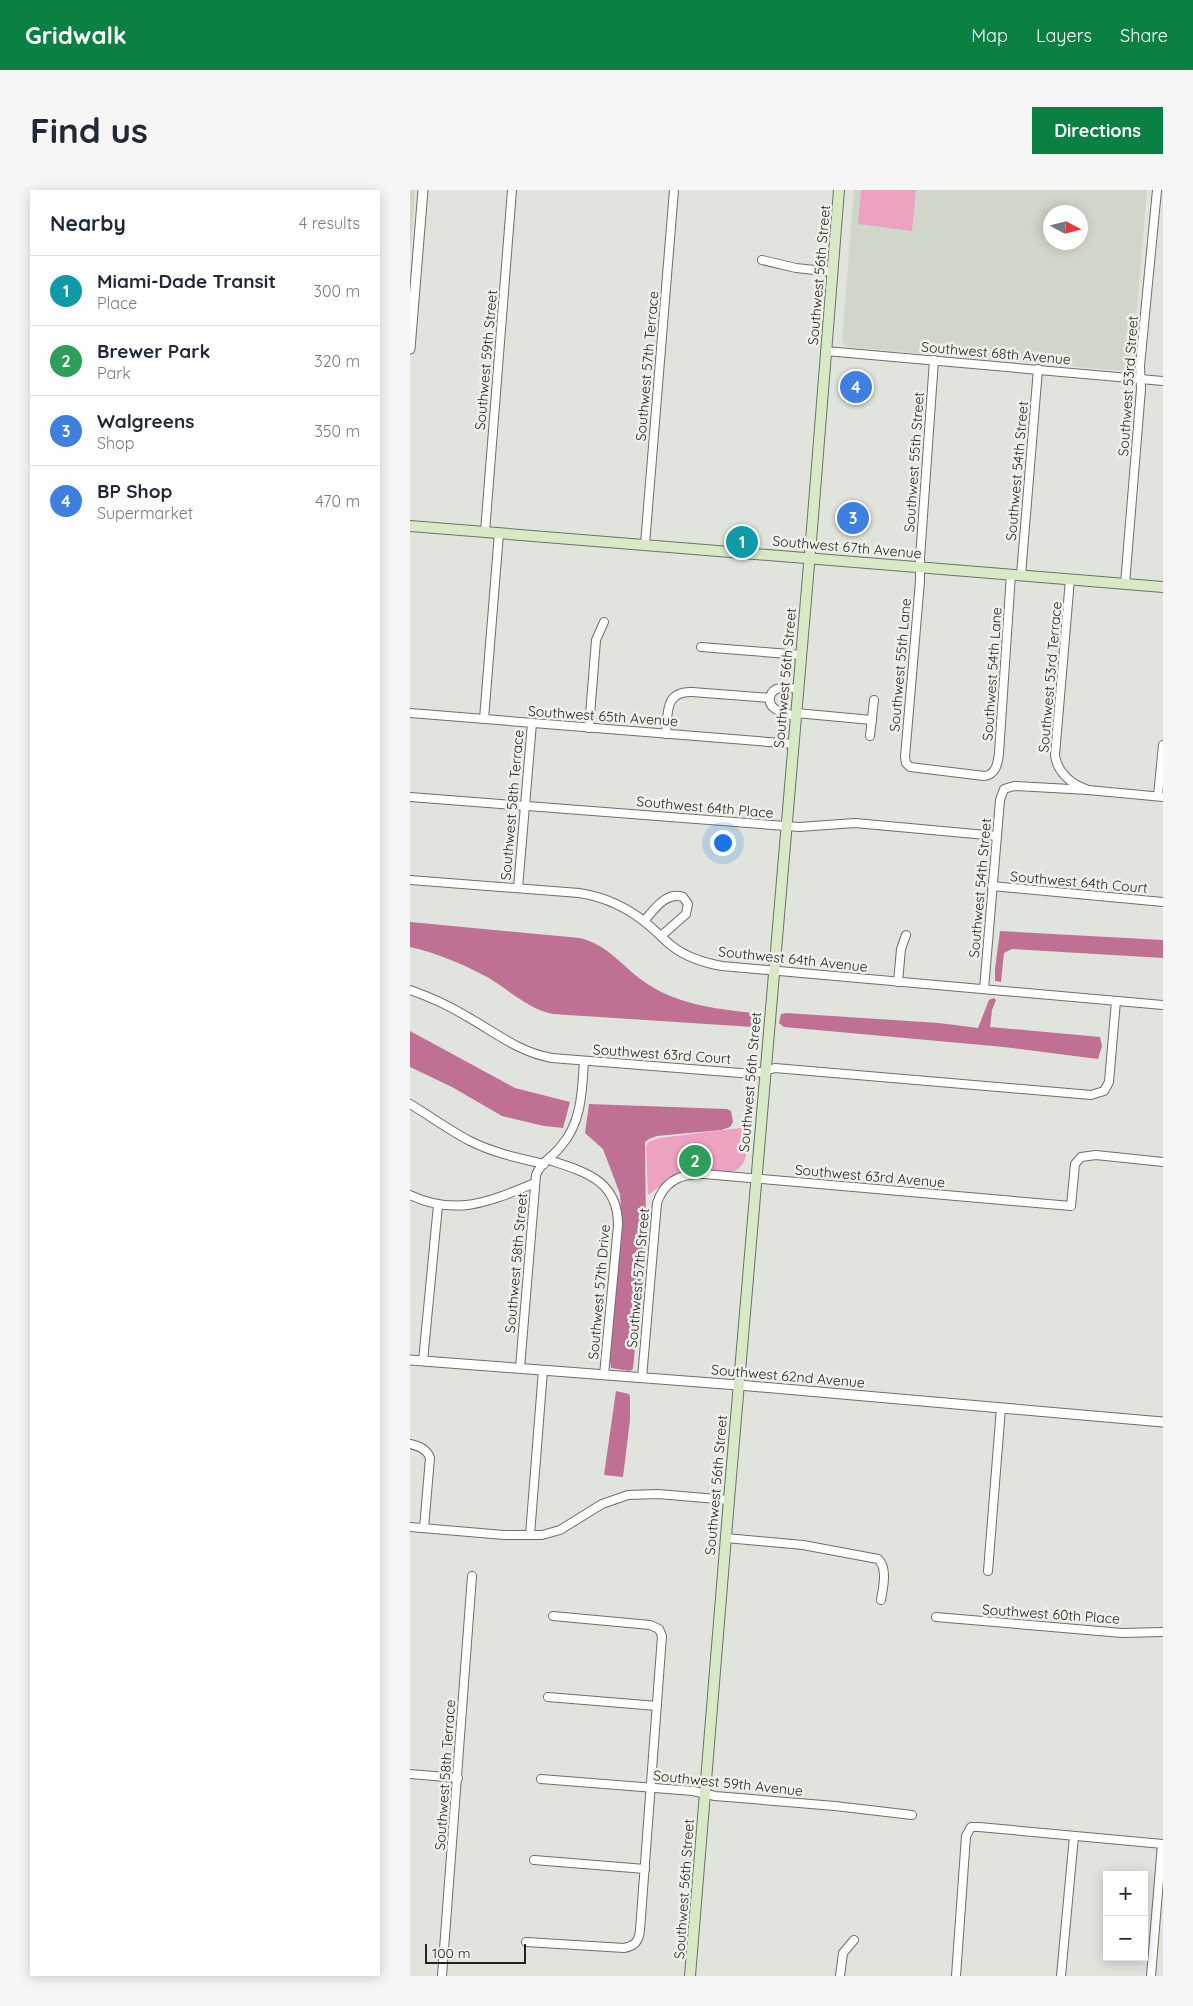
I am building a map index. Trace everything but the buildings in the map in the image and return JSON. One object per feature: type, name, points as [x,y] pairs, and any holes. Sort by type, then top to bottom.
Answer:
[{"type":"main road","name":"Southwest 56th Street","points":[[690,1976],[738,1385],[810,558],[839,190]]},
{"type":"main road","name":"Southwest 67th Avenue","points":[[410,526],[1163,587]]},
{"type":"street","points":[[410,349],[423,190]]},
{"type":"street","name":"Southwest 59th Street","points":[[485,532],[512,190]]},
{"type":"street","name":"Southwest 57th Terrace","points":[[645,544],[674,190]]},
{"type":"street","name":"Southwest 53rd Street","points":[[1125,584],[1141,379],[1140,366],[1157,190]]},
{"type":"street","points":[[762,260],[796,268],[833,272]]},
{"type":"street","name":"Southwest 68th Avenue","points":[[826,351],[1163,381]]},
{"type":"street","name":"Southwest 55th Street","points":[[920,566],[934,360]]},
{"type":"street","name":"Southwest 54th Street","points":[[1016,574],[1038,369]]},
{"type":"street","points":[[484,719],[499,533]]},
{"type":"street","name":"Southwest 55th Lane","points":[[920,566],[905,757],[907,766],[917,769],[984,776],[992,773]]},
{"type":"street","name":"Southwest 54th Lane","points":[[992,773],[996,768],[999,753],[1016,574]]},
{"type":"street","name":"Southwest 53rd Terrace","points":[[1070,579],[1055,755],[1061,772],[1076,784],[1088,790]]},
{"type":"street","points":[[589,728],[596,640],[604,622]]},
{"type":"street","points":[[701,646],[801,655]]},
{"type":"street","points":[[798,689],[779,688],[772,693],[770,703],[774,708],[796,715],[872,720]]},
{"type":"street","points":[[666,734],[670,703],[679,693],[692,692],[770,698]]},
{"type":"street","points":[[870,736],[874,700]]},
{"type":"street","name":"Southwest 65th Avenue","points":[[410,713],[794,744]]},
{"type":"street","name":"Southwest 58th Terrace","points":[[518,888],[532,723]]},
{"type":"street","points":[[1088,790],[1161,796],[1163,745]]},
{"type":"street","name":"Southwest 54th Street","points":[[984,989],[1000,800],[1004,789],[1014,786],[1088,790]]},
{"type":"street","name":"Southwest 64th Place","points":[[410,797],[786,826],[811,827],[854,823],[997,836]]},
{"type":"street","name":"Southwest 64th Avenue","points":[[410,880],[590,895],[616,904],[644,921],[678,950],[708,963],[722,966],[1163,1005]]},
{"type":"street","name":"Southwest 64th Court","points":[[992,886],[1163,902]]},
{"type":"street","points":[[644,921],[667,898],[677,895],[683,897],[688,904],[686,914],[662,936]]},
{"type":"street","points":[[898,982],[901,949],[906,935]]},
{"type":"street","name":"Southwest 63rd Court","points":[[410,990],[452,1008],[521,1050],[547,1057],[753,1074],[775,1068],[1086,1095],[1099,1094],[1105,1090],[1110,1073],[1116,1001]]},
{"type":"street","name":"Southwest 58th Street","points":[[520,1368],[535,1183],[538,1169],[547,1162],[566,1140],[576,1119],[581,1098],[584,1061]]},
{"type":"street","points":[[410,1104],[443,1126],[476,1144],[505,1155],[547,1162]]},
{"type":"street","name":"Southwest 63rd Avenue","points":[[668,1184],[679,1177],[696,1174],[1071,1206],[1075,1164],[1080,1158],[1092,1155],[1163,1162]]},
{"type":"street","name":"Southwest 57th Drive","points":[[547,1162],[591,1176],[605,1187],[617,1208],[618,1225],[604,1375]]},
{"type":"street","points":[[410,1195],[438,1205],[457,1206],[483,1203],[535,1183]]},
{"type":"street","name":"Southwest 57th Street","points":[[642,1378],[657,1204],[661,1192],[668,1184]]},
{"type":"street","points":[[423,1361],[438,1205]]},
{"type":"street","name":"Southwest 62nd Avenue","points":[[410,1360],[738,1385],[1163,1422]]},
{"type":"street","points":[[530,1535],[543,1370]]},
{"type":"street","points":[[988,1571],[1002,1408]]},
{"type":"street","points":[[410,1444],[419,1446],[427,1452],[430,1466],[424,1528]]},
{"type":"street","points":[[410,1527],[530,1535],[548,1534],[560,1530],[602,1504],[628,1495],[658,1494],[729,1500]]},
{"type":"street","points":[[726,1538],[803,1545],[880,1560],[883,1573],[881,1600]]},
{"type":"street","name":"Southwest 58th Terrace","points":[[442,1976],[472,1576]]},
{"type":"street","points":[[526,1942],[621,1949],[635,1944],[640,1933],[662,1636],[659,1629],[648,1624],[553,1616]]},
{"type":"street","name":"Southwest 60th Place","points":[[936,1617],[1122,1633],[1163,1632]]},
{"type":"street","points":[[548,1697],[657,1706]]},
{"type":"street","points":[[410,1774],[458,1778]]},
{"type":"street","name":"Southwest 59th Avenue","points":[[541,1779],[693,1791],[705,1794],[912,1815]]},
{"type":"street","points":[[956,1976],[966,1836],[969,1829],[979,1826],[1162,1844],[1151,1976]]},
{"type":"street","points":[[1061,1976],[1074,1836]]},
{"type":"street","points":[[534,1860],[645,1869]]},
{"type":"street","points":[[840,1976],[843,1953],[854,1940]]},
{"type":"shaded area","points":[[410,190],[415,190],[410,254]]},
{"type":"shaded area","points":[[854,190],[1147,190],[1132,365],[1129,369],[1125,371],[847,347],[842,341]]},
{"type":"shaded area","points":[[861,190],[916,190],[912,231],[858,224]]},
{"type":"shaded area","points":[[410,922],[580,938],[599,945],[643,981],[668,995],[710,1007],[754,1013],[760,1021],[753,1027],[544,1012],[528,1004],[489,978],[441,956],[410,947]]},
{"type":"shaded area","points":[[1000,931],[1163,940],[1163,958],[1012,949],[1004,953],[1001,982],[995,981]]},
{"type":"shaded area","points":[[994,998],[996,1000],[992,1010],[990,1027],[1100,1037],[1102,1046],[1098,1059],[1004,1047],[784,1027],[779,1023],[781,1014],[786,1013],[939,1023],[978,1028],[989,1000]]},
{"type":"shaded area","points":[[410,1031],[515,1088],[570,1102],[563,1128],[544,1126],[502,1116],[452,1087],[410,1067]]},
{"type":"shaded area","points":[[589,1104],[727,1109],[731,1111],[733,1122],[730,1127],[721,1130],[657,1136],[645,1142],[646,1228],[633,1369],[630,1371],[611,1368],[610,1360],[622,1226],[620,1194],[603,1149],[585,1133]]},
{"type":"shaded area","points":[[748,1127],[746,1156],[742,1165],[737,1169],[723,1174],[682,1173],[676,1175],[648,1195],[646,1146],[649,1142],[659,1138]]},
{"type":"shaded area","points":[[616,1391],[629,1394],[630,1397],[630,1420],[623,1477],[604,1475]]},
{"type":"place","name":"BP Shop","points":[[856,387]]},
{"type":"place","name":"Walgreens","points":[[853,518]]},
{"type":"place","name":"Miami-Dade Transit","points":[[742,542]]},
{"type":"place","name":"Brewer Park","points":[[695,1161]]}]
